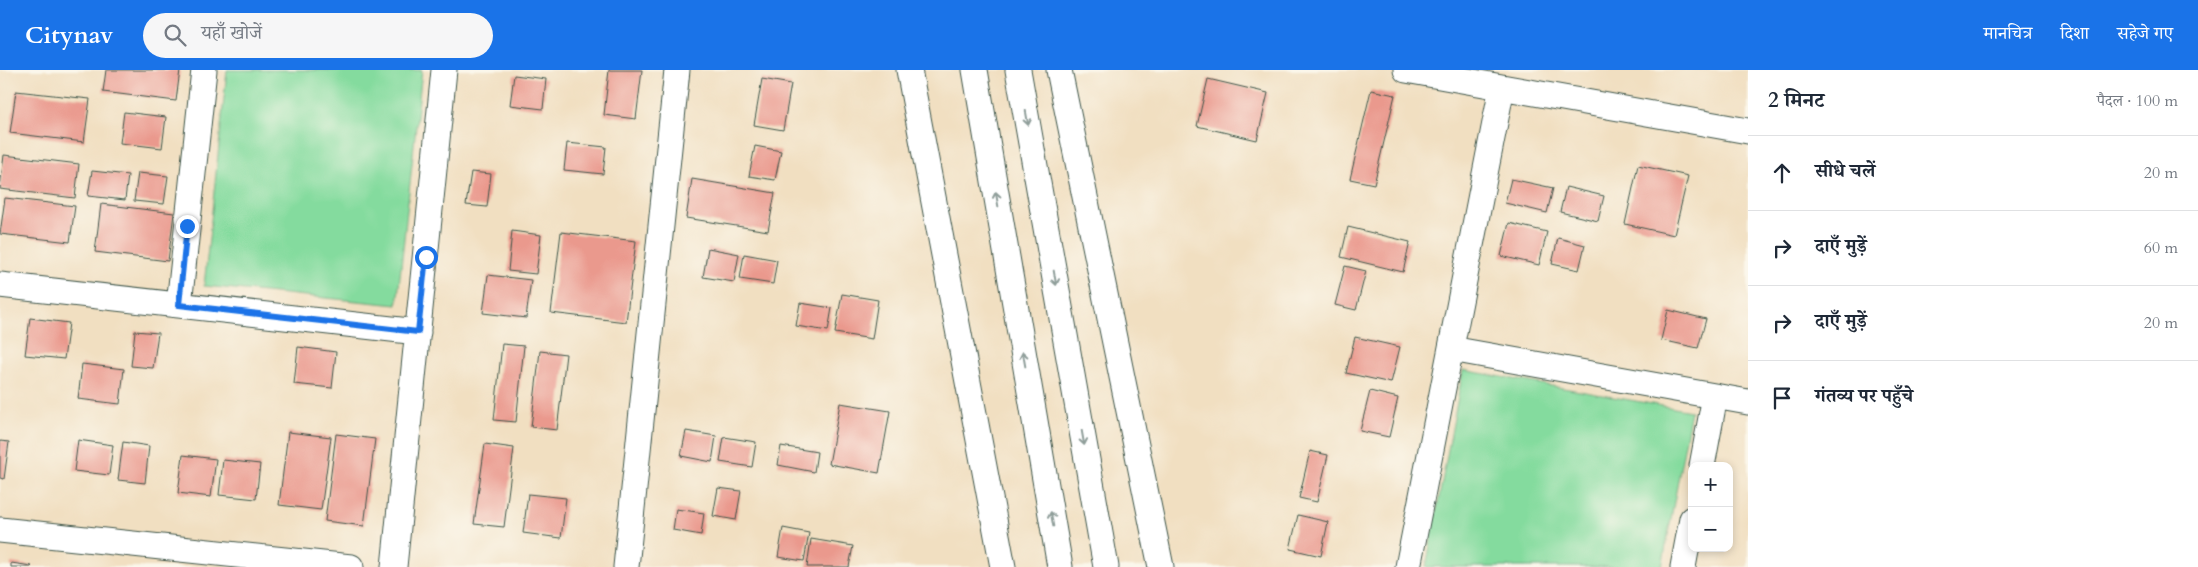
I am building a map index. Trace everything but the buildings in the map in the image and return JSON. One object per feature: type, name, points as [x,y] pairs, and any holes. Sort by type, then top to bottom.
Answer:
[{"type":"street","points":[[179,305],[204,70]]},
{"type":"street","points":[[394,567],[444,70]]},
{"type":"street","points":[[626,567],[677,70]]},
{"type":"street","points":[[909,70],[1003,567]]},
{"type":"street","points":[[975,70],[1060,567]]},
{"type":"street","points":[[1018,70],[1106,567]]},
{"type":"street","points":[[1059,70],[1161,567]]},
{"type":"street","points":[[1406,70],[1748,131]]},
{"type":"street","points":[[1408,567],[1502,87]]},
{"type":"street","points":[[0,285],[418,332]]},
{"type":"street","points":[[1451,349],[1748,402]]},
{"type":"street","points":[[1703,462],[1715,396]]},
{"type":"street","points":[[0,530],[154,557],[351,567]]},
{"type":"street","points":[[1683,567],[1688,540]]},
{"type":"green space","points":[[227,70],[422,70],[397,305],[204,286]]},
{"type":"green space","points":[[1463,370],[1691,411],[1662,567],[1426,567]]},
{"type":"route","points":[[187,226],[179,305],[418,332],[426,257]]}]
